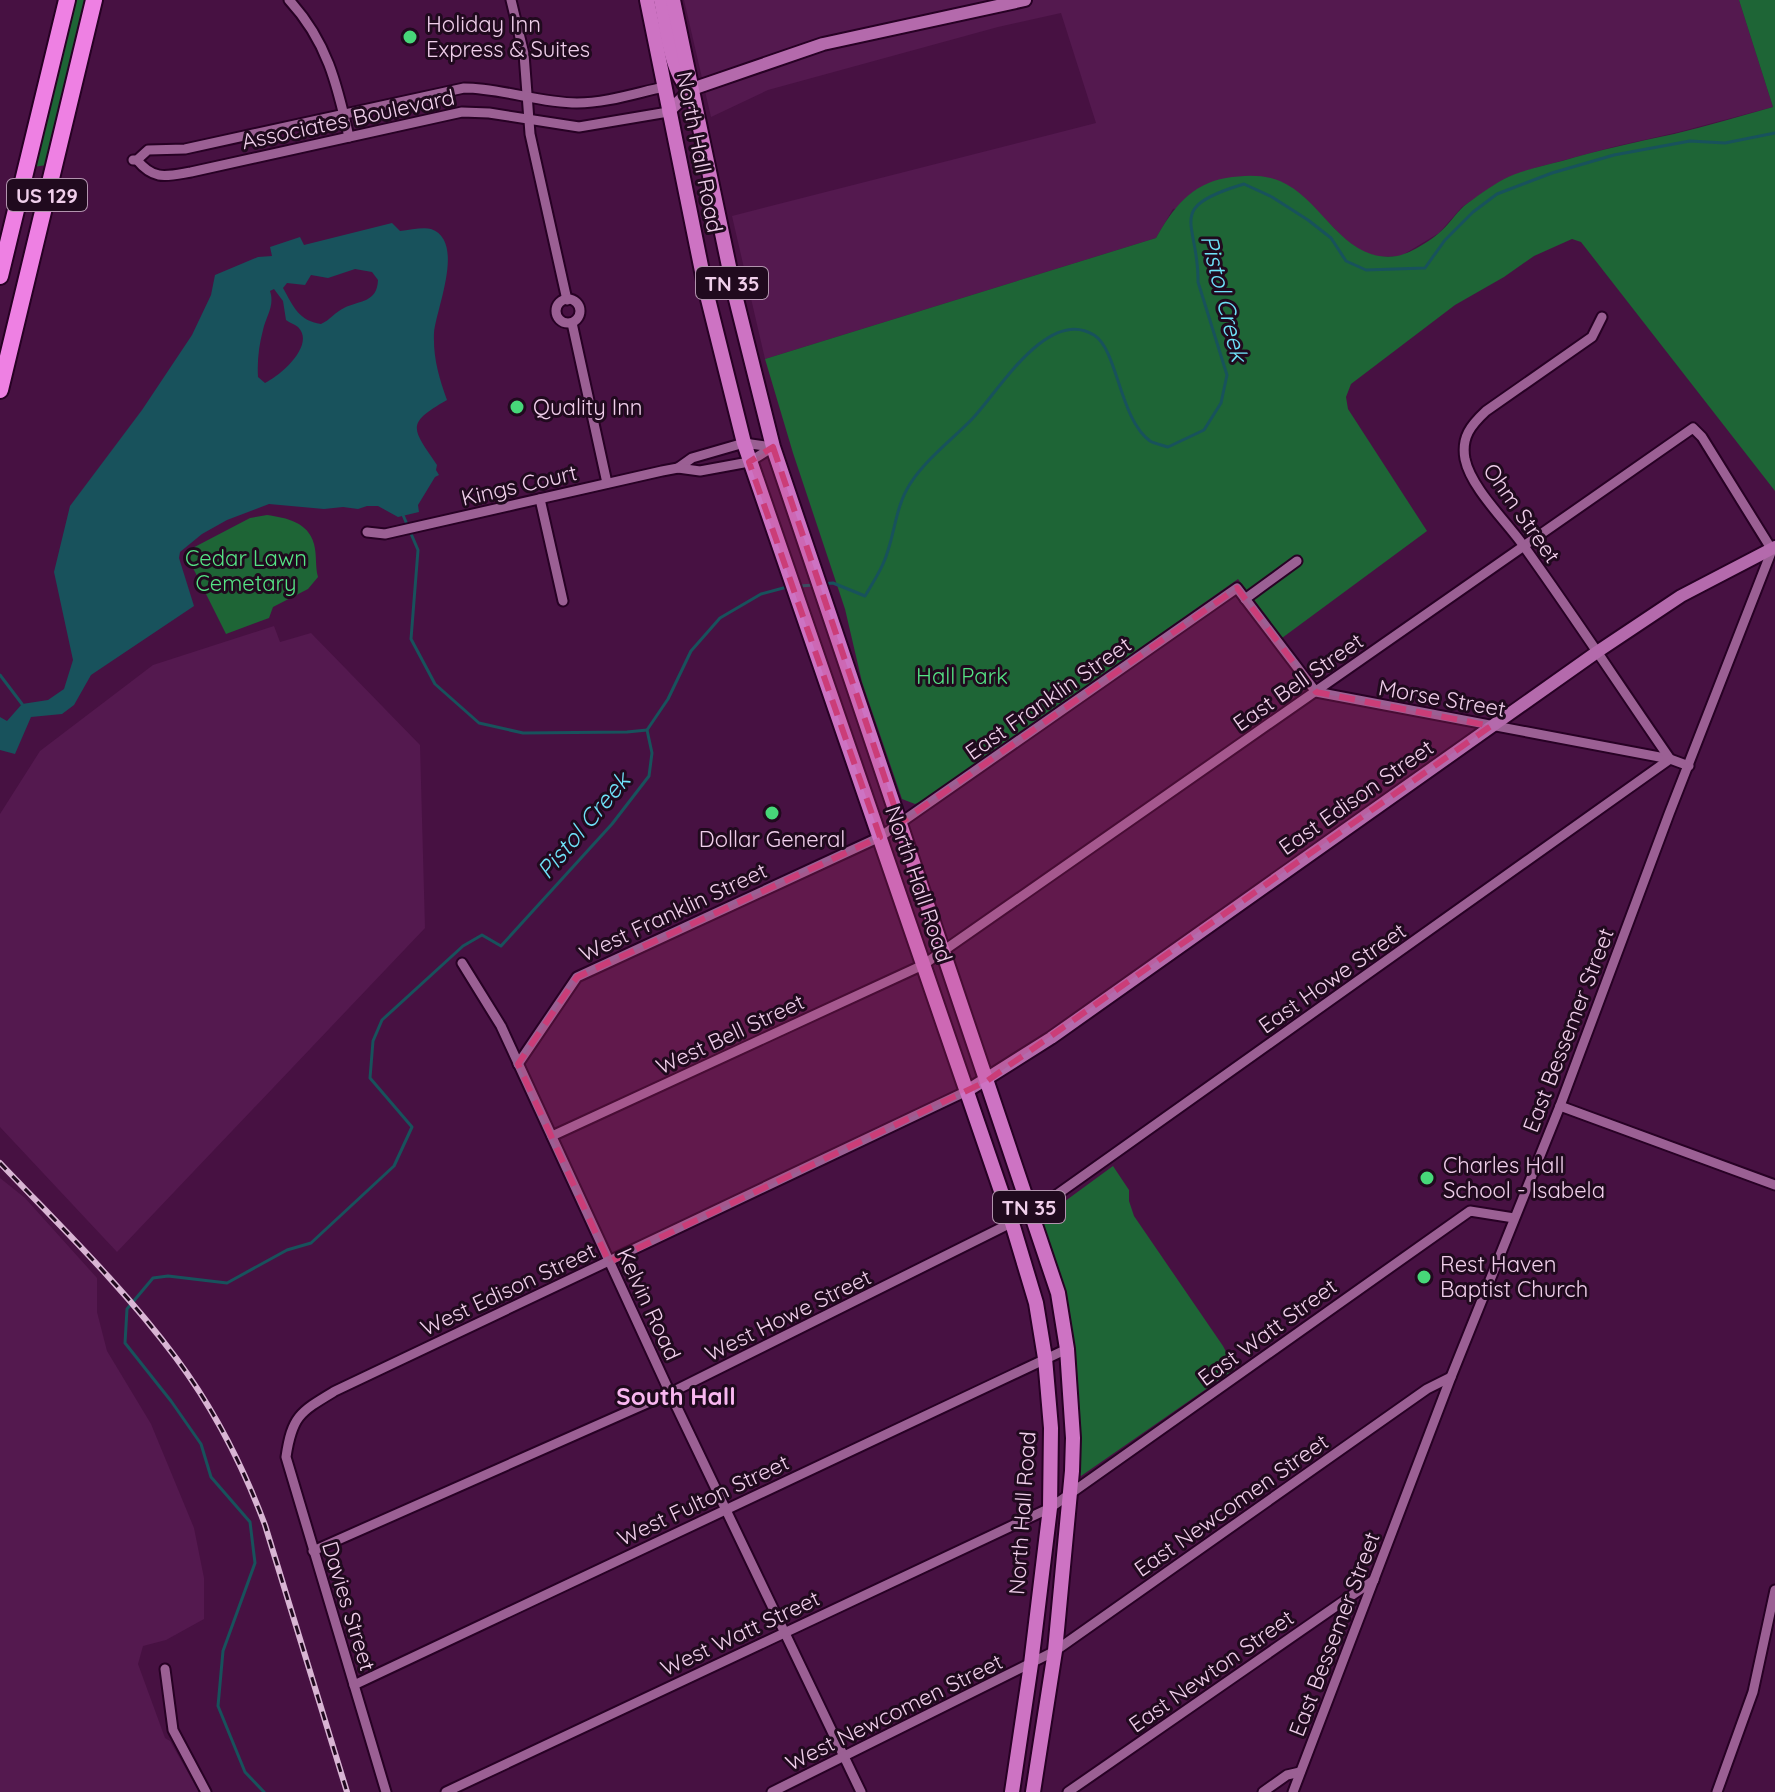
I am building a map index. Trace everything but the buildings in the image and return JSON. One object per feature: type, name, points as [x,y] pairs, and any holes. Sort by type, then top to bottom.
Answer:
[{"type":"highway","name":"US 129","points":[[0,276],[67,0]]},
{"type":"highway","name":"US 129","points":[[0,390],[94,0]]},
{"type":"main road","name":"North Hall Road","points":[[647,0],[706,291],[749,462],[967,1091],[1036,1303],[1051,1428],[1050,1508],[1012,1792]]},
{"type":"main road","points":[[661,0],[679,77],[692,89]]},
{"type":"main road","name":"North Hall Road","points":[[673,0],[735,295],[773,447],[1058,1293],[1067,1349],[1073,1438],[1071,1493],[1055,1651],[1033,1792]]},
{"type":"street","points":[[289,0],[309,22],[328,59],[349,137]]},
{"type":"street","points":[[511,0],[524,54],[528,120],[567,300]]},
{"type":"street","points":[[961,0],[972,6]]},
{"type":"street","points":[[664,87],[692,89],[823,44],[972,6],[1025,0]]},
{"type":"street","name":"Associates Boulevard","points":[[664,87],[602,101],[577,103],[498,90],[464,88],[185,149],[148,150],[135,160],[147,172],[168,176],[462,112],[489,113],[579,127],[668,112]]},
{"type":"street","points":[[668,112],[692,89]]},
{"type":"street","points":[[567,300],[575,301],[580,308],[580,316],[572,323],[564,323],[557,315],[560,303],[567,300]]},
{"type":"street","name":"Ohm Street","points":[[1602,317],[1592,337],[1486,411],[1467,432],[1464,445],[1469,470],[1670,759]]},
{"type":"street","points":[[572,323],[607,483]]},
{"type":"street","name":"East Bell Street","points":[[923,965],[1693,428],[1702,437],[1774,548]]},
{"type":"street","name":"Kings Court","points":[[678,468],[692,458],[744,443],[773,447]]},
{"type":"street","name":"Kings Court","points":[[367,532],[385,534],[678,468],[700,471],[749,462],[773,447]]},
{"type":"street","points":[[540,499],[563,601]]},
{"type":"street","name":"East Edison Street","points":[[967,1091],[987,1081],[1597,652],[1681,596],[1757,554],[1774,548]]},
{"type":"street","name":"East Bessemer Street","points":[[1293,1792],[1774,548]]},
{"type":"street","points":[[1297,561],[1245,599],[1316,692]]},
{"type":"street","name":"East Franklin Street","points":[[880,837],[1237,588],[1245,599]]},
{"type":"street","name":"Morse Street","points":[[1316,692],[1670,759],[1689,766]]},
{"type":"street","name":"East Howe Street","points":[[1012,1223],[1031,1213],[1670,759]]},
{"type":"street","name":"West Franklin Street","points":[[518,1064],[577,977],[880,837]]},
{"type":"street","name":"Kelvin Road","points":[[462,963],[501,1026],[670,1393],[861,1792]]},
{"type":"street","name":"West Bell Street","points":[[552,1136],[923,965]]},
{"type":"street","name":"West Edison Street","points":[[291,1428],[306,1409],[335,1391],[967,1091]]},
{"type":"street","points":[[1560,1106],[1775,1185]]},
{"type":"street","name":"East Watt Street","points":[[1050,1508],[1470,1211],[1514,1218]]},
{"type":"street","name":"West Howe Street","points":[[313,1551],[670,1393],[1012,1223]]},
{"type":"street","name":"West Fulton Street","points":[[354,1685],[1067,1349]]},
{"type":"street","name":"East Newcomen Street","points":[[1031,1664],[1055,1651],[1427,1389],[1451,1377]]},
{"type":"street","name":"Davies Street","points":[[291,1428],[286,1457],[386,1792]]},
{"type":"street","name":"West Watt Street","points":[[446,1792],[1050,1508]]},
{"type":"street","name":"East Newton Street","points":[[1068,1792],[1375,1579]]},
{"type":"street","points":[[1717,1792],[1753,1692],[1775,1590]]},
{"type":"street","name":"West Newcomen Street","points":[[772,1792],[1031,1664]]},
{"type":"street","points":[[165,1669],[173,1730],[206,1792]]},
{"type":"street","points":[[1263,1792],[1287,1775],[1300,1772]]},
{"type":"highlighted area","points":[[773,447],[900,823],[1237,588],[1316,692],[1491,726],[987,1081],[609,1262],[518,1064],[577,977],[880,837],[749,462]]},
{"type":"shaded area","points":[[684,0],[1739,0],[1773,107],[1613,147],[1504,179],[1462,207],[1439,233],[1401,256],[1378,257],[1361,251],[1301,195],[1173,209],[1156,238],[765,359],[732,216],[1096,123],[1061,13],[998,27],[768,90],[711,117]]},
{"type":"shaded area","points":[[392,223],[400,231],[431,229],[441,236],[447,247],[446,276],[434,342],[437,367],[447,400],[424,415],[417,428],[422,443],[437,465],[439,475],[418,505],[419,512],[398,517],[378,506],[324,509],[269,504],[227,520],[202,534],[180,552],[179,558],[194,606],[91,675],[74,705],[62,714],[31,717],[15,754],[0,750],[0,717],[7,721],[22,704],[48,700],[64,689],[73,660],[54,572],[70,506],[142,410],[192,335],[211,295],[215,275],[258,257],[272,256],[270,247],[300,237],[304,245]],"holes":[[[355,269],[372,272],[378,280],[375,293],[321,324],[302,316],[283,288],[287,283],[305,285],[311,275],[328,278]],[[274,289],[283,301],[286,320],[298,327],[303,342],[287,367],[265,383],[258,377],[259,353],[271,306],[270,291]]]},
{"type":"shaded area","points":[[274,626],[280,642],[311,633],[420,745],[425,928],[117,1252],[0,1127],[0,814],[40,751],[153,665]]},
{"type":"shaded area","points":[[0,1178],[25,1198],[97,1278],[97,1312],[107,1351],[151,1424],[194,1528],[204,1578],[204,1619],[166,1640],[143,1646],[138,1664],[165,1738],[170,1741],[199,1792],[0,1792]]},
{"type":"green space","points":[[74,0],[87,0],[47,165],[33,167]]},
{"type":"green space","name":"Hall Park","points":[[1739,0],[1775,0],[1775,491],[1581,242],[1572,239],[1534,256],[1455,305],[1351,384],[1346,397],[1348,409],[1427,531],[1282,638],[1238,579],[923,801],[915,804],[902,799],[862,682],[845,609],[765,359],[1156,238],[1184,199],[1203,186],[1226,178],[1253,176],[1280,181],[1309,201],[1348,241],[1362,250],[1378,256],[1402,255],[1430,240],[1464,206],[1511,176],[1773,107]]},
{"type":"green space","name":"Cedar Lawn Cemetary","points":[[267,515],[289,520],[307,531],[314,544],[318,577],[308,589],[273,607],[269,618],[226,634],[185,552],[250,518]]},
{"type":"green space","points":[[1113,1166],[1129,1190],[1134,1216],[1223,1346],[1235,1369],[1081,1476],[1078,1473],[1079,1413],[1073,1334],[1042,1218]]},
{"type":"waterway","name":"Pistol Creek","points":[[822,584],[833,583],[865,596],[883,564],[901,503],[916,475],[973,418],[1026,356],[1059,332],[1077,329],[1094,335],[1102,343],[1132,417],[1150,441],[1168,447],[1204,430],[1221,403],[1227,375],[1198,282],[1191,219],[1194,209],[1219,193],[1244,184],[1272,197],[1331,238],[1346,261],[1366,270],[1425,268],[1445,240],[1473,212],[1497,194],[1552,173],[1614,155],[1690,141],[1725,143],[1775,133]]},
{"type":"waterway","points":[[403,515],[418,550],[411,639],[435,684],[479,723],[523,733],[647,730]]},
{"type":"waterway","name":"Pistol Creek","points":[[799,586],[815,585]]},
{"type":"waterway","name":"Pistol Creek","points":[[264,1792],[245,1772],[218,1706],[223,1651],[255,1563],[250,1522],[211,1477],[201,1444],[125,1343],[127,1309],[153,1278],[168,1276],[227,1283],[287,1250],[311,1243],[394,1166],[412,1127],[370,1078],[373,1041],[382,1020],[463,946],[482,935],[501,946],[612,824],[649,776],[652,753],[647,730],[668,699],[691,651],[720,618],[761,594],[787,587]]},
{"type":"waterway","points":[[0,675],[22,704]]},
{"type":"railway","points":[[0,1163],[135,1307],[190,1377],[215,1418],[265,1525],[347,1792]]},
{"type":"place","name":"Holiday Inn Express & Suites","points":[[410,37]]},
{"type":"place","name":"Quality Inn","points":[[517,407]]},
{"type":"place","name":"Dollar General","points":[[772,813]]},
{"type":"place","name":"Charles Hall School - Isabela","points":[[1427,1178]]},
{"type":"place","name":"Rest Haven Baptist Church","points":[[1424,1277]]},
{"type":"district","name":"South Hall","points":[[676,1396]]}]
